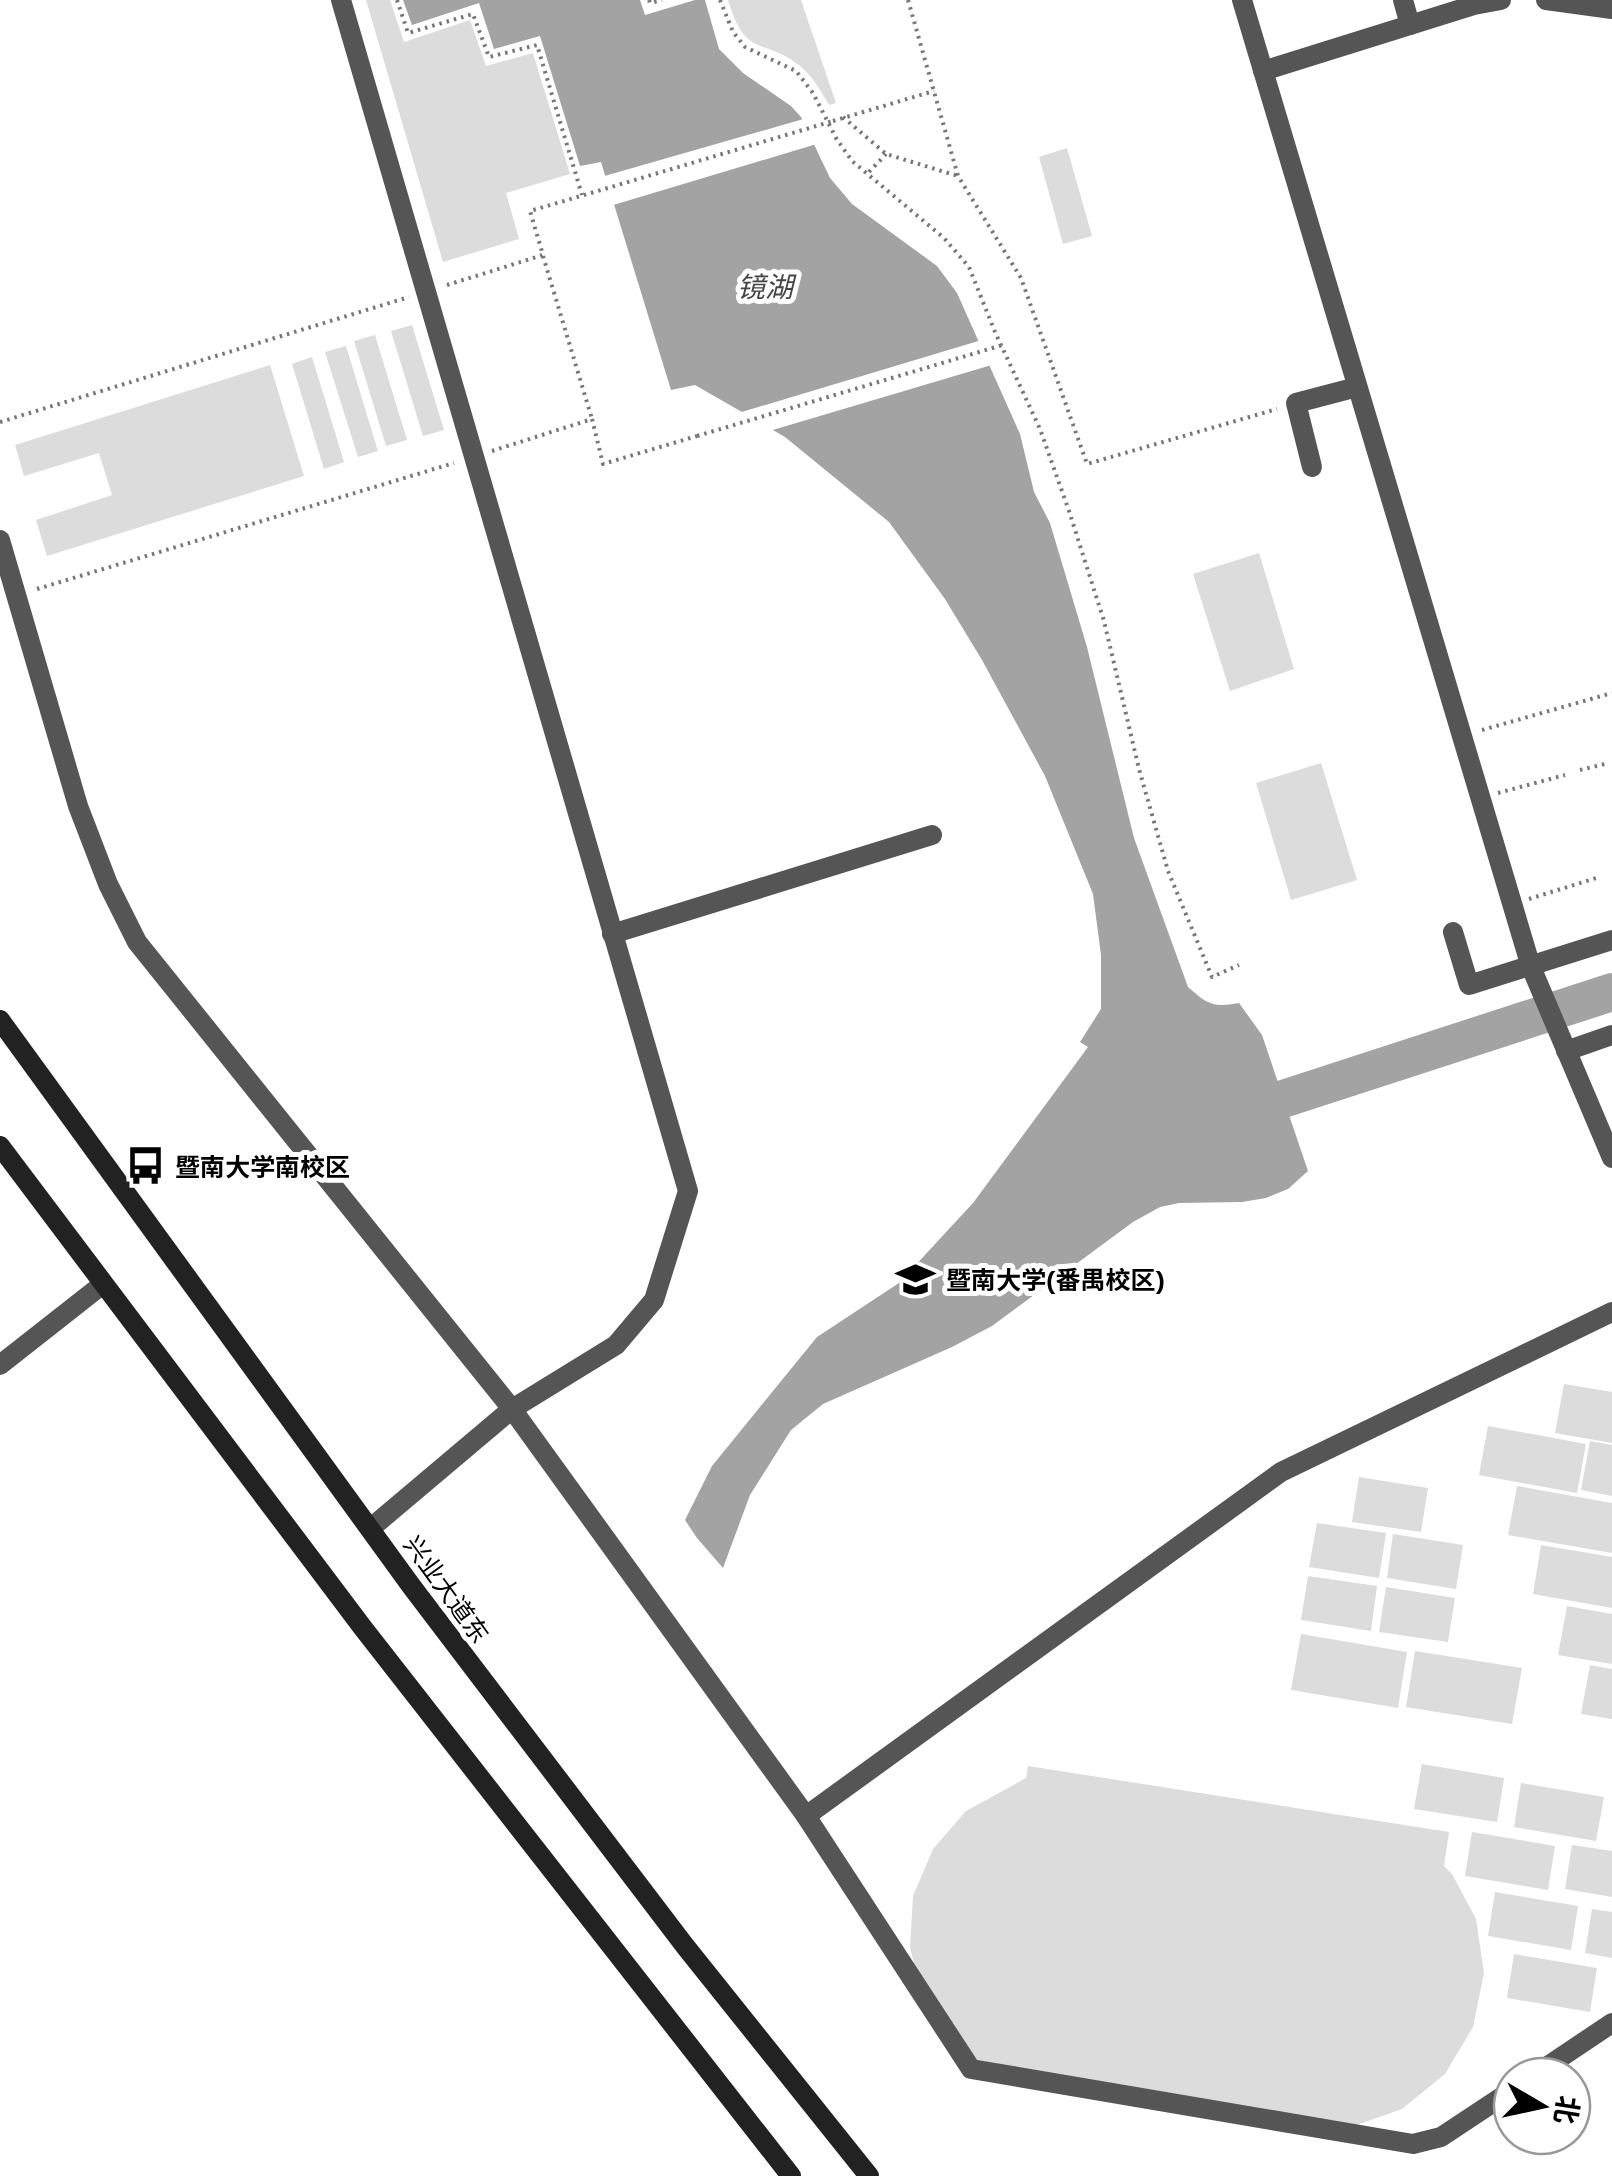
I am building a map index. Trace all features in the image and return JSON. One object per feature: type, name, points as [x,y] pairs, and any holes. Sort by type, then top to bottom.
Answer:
[{"type":"main road","name":"兴业大道东","points":[[0,1020],[424,1603],[685,1946],[870,2176]]},
{"type":"main road","points":[[0,1146],[362,1628],[791,2176]]},
{"type":"street","points":[[341,0],[688,1191],[654,1300],[616,1345],[512,1410],[371,1528]]},
{"type":"street","points":[[1242,0],[1534,977],[1612,1158]]},
{"type":"street","points":[[1403,0],[1410,25]]},
{"type":"street","points":[[1263,71],[1501,0]]},
{"type":"street","points":[[1546,0],[1612,9]]},
{"type":"street","points":[[1312,467],[1296,403],[1358,387]]},
{"type":"street","points":[[0,540],[78,806],[108,884],[137,942],[512,1410],[806,1816],[972,2069],[1413,2144],[1441,2137],[1492,2103]]},
{"type":"street","points":[[0,624],[22,617]]},
{"type":"street","points":[[612,934],[932,835]]},
{"type":"street","points":[[1454,932],[1469,985],[1534,977],[1612,940]]},
{"type":"street","points":[[1566,1051],[1612,1035]]},
{"type":"street","points":[[0,1364],[104,1284]]},
{"type":"street","points":[[806,1816],[1281,1472],[1612,1312]]},
{"type":"street","points":[[1563,2056],[1612,2023]]},
{"type":"path","points":[[398,0],[408,33],[473,14],[489,57],[537,44],[582,196]]},
{"type":"path","points":[[649,0],[662,0]]},
{"type":"path","points":[[720,0],[733,32],[745,47],[796,72],[813,93],[852,161],[944,238],[969,267],[1040,429],[1069,510],[1104,622],[1168,871],[1212,976],[1239,965]]},
{"type":"path","points":[[917,0],[908,1],[958,176],[1021,278],[1087,464],[1296,403]]},
{"type":"path","points":[[934,91],[530,211],[603,464],[1006,344]]},
{"type":"path","points":[[843,117],[886,154],[958,176]]},
{"type":"path","points":[[867,174],[886,154]]},
{"type":"path","points":[[0,422],[543,255]]},
{"type":"path","points":[[16,595],[592,419]]},
{"type":"path","points":[[1479,731],[1612,693]]},
{"type":"path","points":[[1580,770],[1604,764]]},
{"type":"path","points":[[1496,793],[1566,775]]},
{"type":"path","points":[[1529,899],[1596,878]]},
{"type":"shaded area","points":[[366,0],[390,0],[404,42],[470,20],[486,66],[533,53],[570,174],[506,193],[519,239],[443,262]]},
{"type":"shaded area","points":[[728,0],[801,0],[836,103],[829,105],[800,66],[749,39]]},
{"type":"shaded area","points":[[1067,148],[1092,236],[1063,244],[1039,157]]},
{"type":"shaded area","points":[[412,325],[444,430],[423,436],[391,331]]},
{"type":"shaded area","points":[[375,335],[407,440],[386,446],[354,341]]},
{"type":"shaded area","points":[[346,346],[378,451],[358,457],[325,352]]},
{"type":"shaded area","points":[[312,357],[344,462],[324,469],[292,364]]},
{"type":"shaded area","points":[[270,365],[304,476],[47,556],[36,520],[112,495],[99,453],[24,476],[15,445]]},
{"type":"shaded area","points":[[1259,553],[1294,669],[1230,691],[1193,574]]},
{"type":"shaded area","points":[[1321,763],[1357,880],[1291,900],[1256,783]]},
{"type":"shaded area","points":[[1564,1384],[1612,1392],[1612,1443],[1555,1433]]},
{"type":"shaded area","points":[[1488,1426],[1586,1444],[1577,1493],[1479,1475]]},
{"type":"shaded area","points":[[1590,1441],[1612,1445],[1612,1496],[1581,1490]]},
{"type":"shaded area","points":[[1359,1477],[1428,1488],[1421,1532],[1352,1522]]},
{"type":"shaded area","points":[[1517,1486],[1612,1503],[1612,1553],[1508,1535]]},
{"type":"shaded area","points":[[1317,1523],[1386,1533],[1379,1578],[1309,1567]]},
{"type":"shaded area","points":[[1393,1534],[1463,1545],[1456,1589],[1387,1578]]},
{"type":"shaded area","points":[[1541,1545],[1612,1557],[1612,1608],[1533,1594]]},
{"type":"shaded area","points":[[1308,1576],[1377,1586],[1371,1631],[1301,1620]]},
{"type":"shaded area","points":[[1386,1587],[1455,1598],[1448,1642],[1379,1632]]},
{"type":"shaded area","points":[[1567,1606],[1612,1614],[1612,1664],[1558,1655]]},
{"type":"shaded area","points":[[1301,1634],[1407,1652],[1398,1708],[1291,1690]]},
{"type":"shaded area","points":[[1415,1651],[1522,1668],[1512,1724],[1406,1707]]},
{"type":"shaded area","points":[[1590,1665],[1612,1669],[1612,1719],[1581,1714]]},
{"type":"shaded area","points":[[1422,1764],[1504,1778],[1497,1822],[1414,1809]]},
{"type":"shaded area","points":[[1028,1766],[1449,1832],[1444,1866],[1476,1919],[1484,1973],[1473,2027],[1445,2074],[1402,2109],[1351,2127],[989,2071],[950,2039],[922,1997],[910,1947],[913,1896],[933,1849],[966,1811],[1026,1778]]},
{"type":"shaded area","points":[[1521,1783],[1604,1797],[1596,1841],[1514,1827]]},
{"type":"shaded area","points":[[1472,1832],[1555,1846],[1548,1890],[1465,1876]]},
{"type":"shaded area","points":[[1572,1845],[1612,1851],[1612,1897],[1565,1889]]},
{"type":"shaded area","points":[[1495,1892],[1578,1906],[1571,1950],[1488,1936]]},
{"type":"shaded area","points":[[1592,1909],[1612,1912],[1612,1958],[1585,1953]]},
{"type":"shaded area","points":[[1514,1954],[1597,1968],[1590,2012],[1507,1998]]},
{"type":"water","name":"镜湖","points":[[403,0],[640,0],[645,15],[705,0],[719,49],[743,73],[801,117],[830,178],[852,204],[937,266],[957,293],[1020,434],[1034,492],[1050,523],[1087,647],[1134,838],[1188,987],[1211,1003],[1239,1003],[1262,1035],[1308,1171],[1288,1189],[1266,1198],[1160,1207],[1133,1222],[992,1326],[823,1404],[791,1430],[750,1495],[723,1568],[685,1520],[712,1466],[817,1337],[899,1283],[973,1203],[1088,1047],[1080,1042],[1101,1009],[1101,955],[1093,894],[1045,776],[982,660],[945,599],[889,522],[785,437],[695,385],[671,390],[601,162],[580,166],[540,36],[494,49],[479,3],[412,25]]},
{"type":"pier","points":[[807,118],[820,143],[610,206],[601,177]]},
{"type":"pier","points":[[985,339],[995,364],[766,432],[735,414]]},
{"type":"waterway","points":[[1283,1099],[1612,992]]},
{"type":"place","name":"暨南大学南校区","points":[[145,1166]]},
{"type":"place","name":"暨南大学(番禺校区)","points":[[916,1279]]}]
